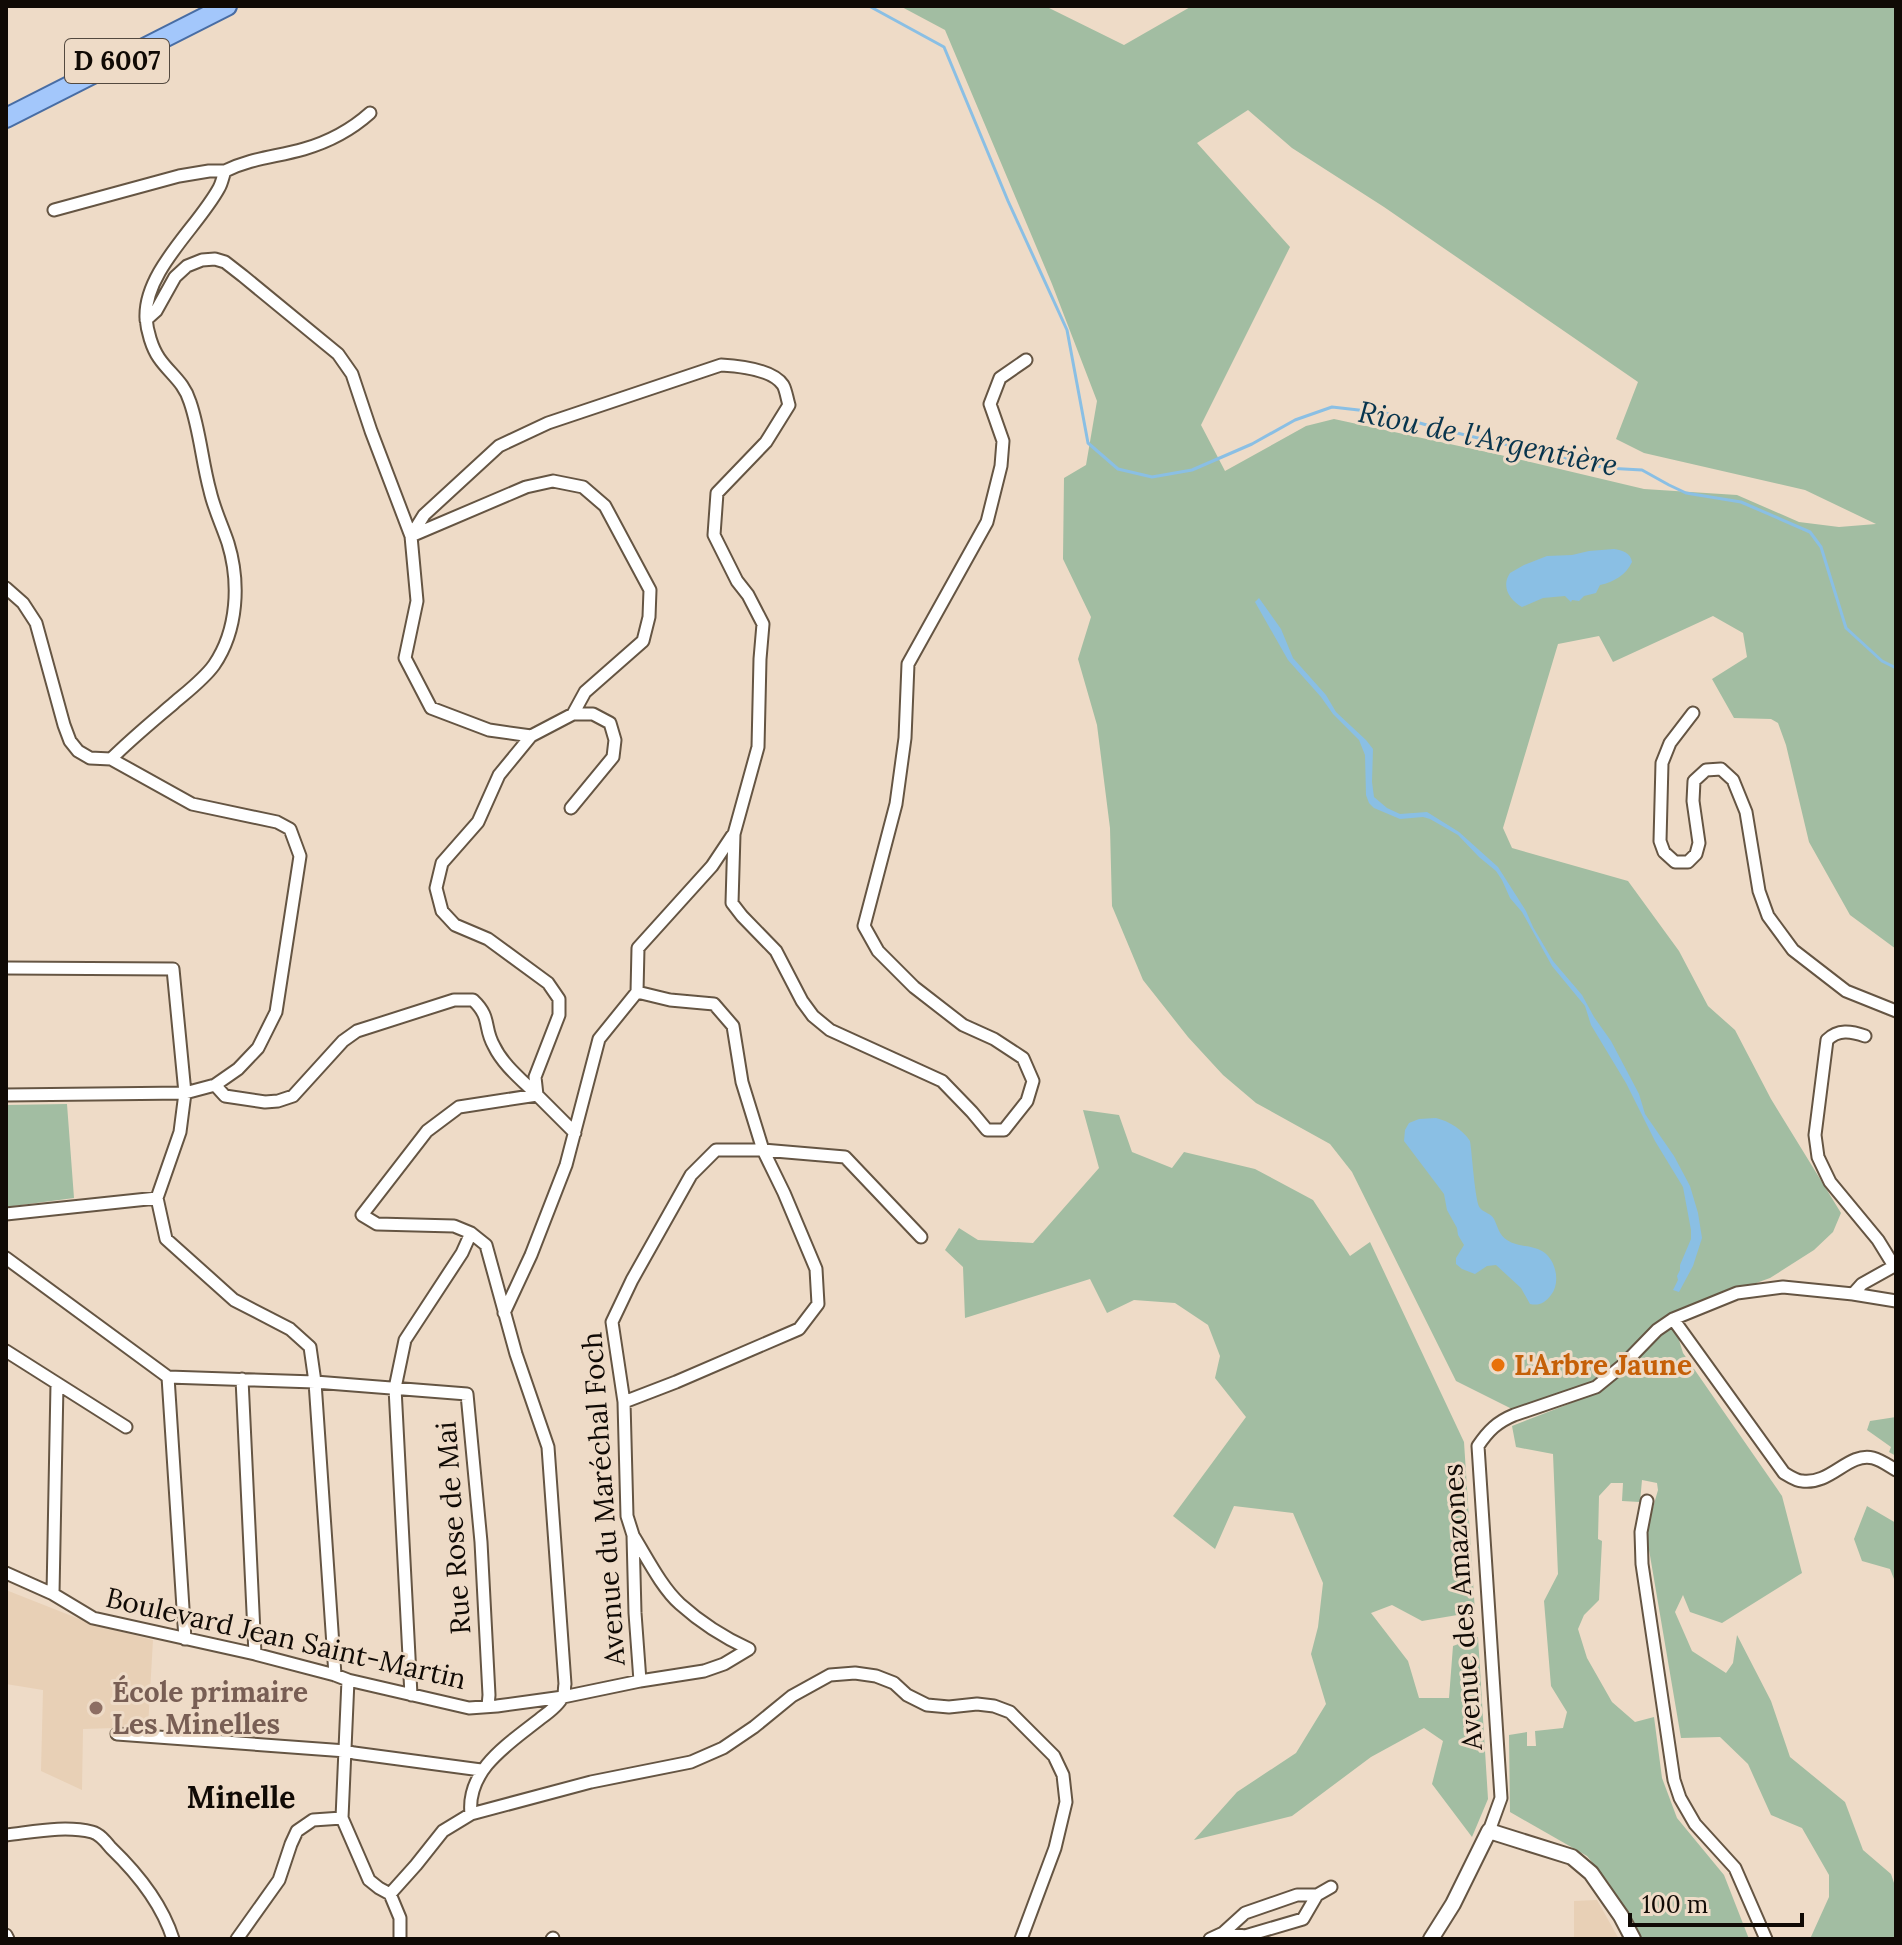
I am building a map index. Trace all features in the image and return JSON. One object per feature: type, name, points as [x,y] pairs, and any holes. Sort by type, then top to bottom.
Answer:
[{"type":"main road","name":"D 6007","points":[[6,118],[227,6]]},
{"type":"street","points":[[54,210],[179,176],[225,171],[242,162],[306,148],[353,128],[370,113]]},
{"type":"street","points":[[111,759],[213,665],[229,635],[235,576],[229,545],[210,494],[190,401],[181,382],[159,358],[146,320],[151,288],[219,188],[225,171]]},
{"type":"street","points":[[146,320],[156,311],[175,277],[187,266],[215,259],[225,262],[338,354],[352,374],[411,536],[417,601],[405,658],[431,708],[489,730],[531,736]]},
{"type":"street","points":[[411,536],[424,515],[499,446],[548,423],[721,365],[744,366],[765,373],[783,385],[789,405],[766,442],[717,493],[714,535],[763,624],[758,747],[734,834],[732,903],[776,951],[813,1016],[830,1030],[942,1081],[987,1130],[1004,1130],[1027,1101],[1033,1081],[1023,1058],[994,1039],[963,1025],[914,987],[878,951],[864,926],[896,804],[905,738],[908,664],[987,522],[1001,466],[1003,441],[990,404],[1000,378],[1026,360]]},
{"type":"street","points":[[411,536],[526,487],[553,481],[583,487],[605,506],[650,590],[649,617],[643,641],[585,692],[573,714]]},
{"type":"street","points":[[6,588],[23,603],[36,623],[70,741],[78,751],[90,758],[111,759],[192,804],[277,822],[290,829],[300,856],[276,1012],[258,1048],[238,1069],[215,1085],[185,1093],[6,1095]]},
{"type":"street","points":[[1693,713],[1670,743],[1662,763],[1660,841],[1664,852],[1675,862],[1688,862],[1696,854],[1699,843],[1693,801],[1694,781],[1706,770],[1721,769],[1733,780],[1746,812],[1759,891],[1768,916],[1793,950],[1846,991],[1896,1011]]},
{"type":"street","points":[[537,1095],[535,1077],[559,1015],[559,999],[548,983],[488,939],[455,925],[442,911],[436,888],[442,863],[478,822],[499,775],[531,736],[573,714],[593,714],[610,723],[615,740],[613,757],[571,808]]},
{"type":"street","points":[[504,1313],[531,1255],[566,1165],[599,1039],[637,992],[638,948],[712,866],[734,834]]},
{"type":"street","points":[[6,968],[173,969],[185,1093],[180,1132],[157,1198],[166,1239],[234,1300],[290,1329],[310,1347],[335,1675]]},
{"type":"street","points":[[624,1402],[799,1329],[818,1304],[816,1269],[763,1150],[742,1082],[733,1026],[714,1004],[670,1000],[637,992]]},
{"type":"street","points":[[215,1085],[225,1096],[278,1101],[293,1096],[343,1041],[357,1031],[454,1000],[473,1000],[484,1011],[491,1042],[500,1058],[575,1133]]},
{"type":"street","points":[[1853,1294],[1862,1284],[1895,1266],[1878,1240],[1830,1182],[1818,1157],[1815,1135],[1827,1040],[1844,1031],[1865,1036]]},
{"type":"street","points":[[471,1814],[470,1802],[481,1770],[563,1697],[565,1684],[548,1447],[516,1354],[486,1245],[471,1233],[454,1226],[377,1224],[362,1215],[427,1131],[459,1107],[537,1095]]},
{"type":"street","name":"Avenue du Maréchal Foch","points":[[640,1681],[633,1535],[627,1516],[624,1402],[612,1322],[691,1175],[716,1150],[763,1150],[845,1157],[921,1237]]},
{"type":"street","points":[[6,1214],[157,1198]]},
{"type":"street","points":[[411,1695],[395,1388],[405,1340],[462,1253],[471,1233]]},
{"type":"street","points":[[6,1258],[168,1377],[395,1388]]},
{"type":"street","name":"Avenue des Amazones","points":[[1431,1939],[1453,1904],[1489,1831],[1501,1798],[1478,1446],[1489,1430],[1503,1420],[1596,1387],[1673,1319],[1737,1293],[1783,1287],[1896,1301]]},
{"type":"street","points":[[1673,1319],[1784,1473],[1801,1482],[1826,1478],[1858,1458],[1873,1458],[1896,1470]]},
{"type":"street","points":[[6,1351],[126,1427]]},
{"type":"street","points":[[168,1377],[185,1639]]},
{"type":"street","points":[[242,1379],[255,1654]]},
{"type":"street","points":[[53,1594],[57,1384]]},
{"type":"street","name":"Rue Rose de Mai","points":[[395,1388],[467,1394],[481,1542],[488,1706]]},
{"type":"street","points":[[1647,1501],[1641,1532],[1642,1564],[1674,1780],[1695,1824],[1735,1868],[1766,1939]]},
{"type":"street","name":"Boulevard Jean Saint-Martin","points":[[6,1573],[53,1594],[93,1618],[255,1654],[348,1680],[469,1708],[563,1697],[704,1671],[724,1664],[749,1649],[732,1641],[679,1603],[633,1535]]},
{"type":"street","points":[[390,1894],[443,1831],[471,1814],[591,1782],[691,1762],[723,1748],[792,1696],[830,1675],[855,1673],[894,1683],[907,1695],[927,1705],[949,1707],[977,1704],[1010,1712],[1054,1756],[1063,1775],[1066,1802],[1055,1848],[1021,1939]]},
{"type":"street","points":[[348,1680],[342,1818],[369,1880],[390,1894],[400,1918],[400,1939]]},
{"type":"street","points":[[117,1734],[346,1751],[481,1770]]},
{"type":"street","points":[[237,1939],[279,1880],[297,1831],[313,1820],[342,1818]]},
{"type":"street","points":[[6,1835],[70,1829],[96,1833],[128,1864],[156,1902],[173,1939]]},
{"type":"street","points":[[1489,1831],[1572,1857],[1591,1873],[1633,1939]]},
{"type":"street","points":[[1210,1939],[1223,1933],[1245,1913],[1297,1895],[1317,1895],[1331,1887]]},
{"type":"street","points":[[1223,1933],[1245,1936],[1303,1919],[1317,1895]]},
{"type":"shaded area","name":"École primaire Les Minelles","points":[[6,1590],[92,1624],[153,1640],[148,1727],[83,1729],[82,1790],[41,1771],[43,1690],[6,1684]]},
{"type":"shaded area","points":[[1597,1900],[1619,1939],[1574,1939],[1574,1901]]},
{"type":"green space","points":[[900,6],[1045,6],[1124,45],[1192,6],[1896,6],[1896,949],[1850,915],[1809,842],[1778,723],[1771,719],[1734,718],[1712,679],[1747,657],[1743,633],[1713,616],[1613,662],[1599,636],[1558,644],[1503,828],[1512,848],[1628,881],[1679,951],[1708,1006],[1735,1030],[1771,1099],[1841,1213],[1833,1232],[1814,1250],[1770,1278],[1671,1314],[1683,1353],[1782,1496],[1802,1573],[1722,1623],[1690,1612],[1683,1595],[1675,1612],[1692,1651],[1726,1673],[1733,1663],[1737,1635],[1771,1701],[1790,1757],[1845,1802],[1863,1850],[1891,1874],[1896,1889],[1896,1939],[1810,1939],[1829,1897],[1829,1875],[1802,1828],[1771,1815],[1748,1764],[1720,1737],[1681,1738],[1646,1532],[1658,1490],[1657,1483],[1642,1480],[1640,1502],[1622,1501],[1623,1483],[1611,1483],[1599,1496],[1598,1539],[1602,1541],[1599,1600],[1584,1615],[1578,1629],[1587,1658],[1612,1702],[1635,1722],[1654,1717],[1662,1778],[1677,1818],[1724,1875],[1749,1939],[1639,1939],[1609,1883],[1587,1856],[1510,1812],[1509,1735],[1527,1732],[1527,1746],[1536,1746],[1535,1731],[1563,1728],[1567,1712],[1551,1686],[1544,1601],[1558,1574],[1553,1454],[1516,1447],[1512,1426],[1592,1395],[1584,1386],[1518,1412],[1456,1381],[1352,1172],[1330,1144],[1256,1103],[1223,1075],[1143,980],[1112,906],[1110,828],[1097,725],[1078,659],[1091,617],[1063,559],[1064,478],[1086,465],[1097,401],[1052,284],[945,30]],"holes":[[[1248,110],[1292,148],[1384,207],[1638,382],[1616,439],[1644,453],[1805,490],[1876,524],[1839,527],[1799,522],[1737,495],[1644,489],[1334,419],[1306,426],[1225,471],[1201,425],[1290,247],[1197,143]]]},
{"type":"green space","points":[[67,1104],[74,1198],[6,1207],[6,1105]]},
{"type":"green space","points":[[1083,1110],[1119,1115],[1132,1152],[1172,1168],[1184,1152],[1255,1169],[1313,1200],[1350,1256],[1370,1242],[1464,1442],[1475,1612],[1422,1621],[1392,1605],[1371,1613],[1408,1661],[1419,1698],[1449,1698],[1453,1646],[1478,1637],[1488,1799],[1472,1837],[1432,1784],[1443,1741],[1424,1728],[1371,1757],[1292,1816],[1194,1840],[1237,1792],[1296,1753],[1326,1704],[1311,1654],[1318,1627],[1323,1583],[1293,1513],[1234,1506],[1215,1549],[1173,1516],[1246,1417],[1215,1378],[1220,1356],[1208,1325],[1175,1303],[1134,1300],[1107,1313],[1090,1279],[965,1318],[963,1267],[945,1250],[959,1228],[978,1240],[1033,1243],[1099,1168]]},
{"type":"green space","points":[[1896,1417],[1896,1456],[1889,1452],[1891,1447],[1867,1430],[1870,1421]]},
{"type":"green space","points":[[1867,1506],[1896,1523],[1896,1584],[1890,1569],[1862,1561],[1854,1539]]},
{"type":"water","points":[[1614,549],[1630,556],[1632,562],[1629,567],[1619,577],[1600,585],[1596,593],[1579,601],[1571,602],[1565,596],[1543,598],[1522,607],[1513,601],[1508,592],[1507,578],[1524,565],[1547,556]]},
{"type":"water","points":[[1259,598],[1281,629],[1293,658],[1326,695],[1336,712],[1373,749],[1374,797],[1400,814],[1427,812],[1459,832],[1498,867],[1553,961],[1582,995],[1611,1041],[1639,1094],[1645,1114],[1690,1186],[1698,1213],[1702,1238],[1693,1266],[1679,1292],[1673,1290],[1691,1239],[1683,1187],[1591,1025],[1585,1006],[1552,966],[1496,871],[1458,835],[1430,819],[1400,819],[1369,803],[1365,755],[1359,740],[1288,660],[1255,602]]},
{"type":"water","points":[[1436,1118],[1455,1126],[1470,1141],[1478,1204],[1493,1217],[1502,1236],[1511,1242],[1542,1251],[1551,1260],[1556,1272],[1556,1284],[1544,1302],[1530,1304],[1521,1288],[1496,1265],[1487,1266],[1475,1274],[1456,1264],[1464,1245],[1447,1210],[1444,1194],[1404,1141],[1409,1123]]},
{"type":"waterway","name":"Riou de l'Argentière","points":[[869,6],[944,47],[1008,201],[1067,330],[1088,443],[1118,469],[1152,477],[1192,470],[1252,444],[1295,420],[1332,407],[1385,413],[1606,468],[1642,470],[1686,493],[1741,502],[1810,532],[1821,547],[1846,628],[1882,661],[1896,668]]},
{"type":"place","name":"L'Arbre Jaune","points":[[1498,1365]]},
{"type":"place","name":"École primaire Les Minelles","points":[[96,1708]]},
{"type":"district","name":"Minelle","points":[[241,1798]]}]
